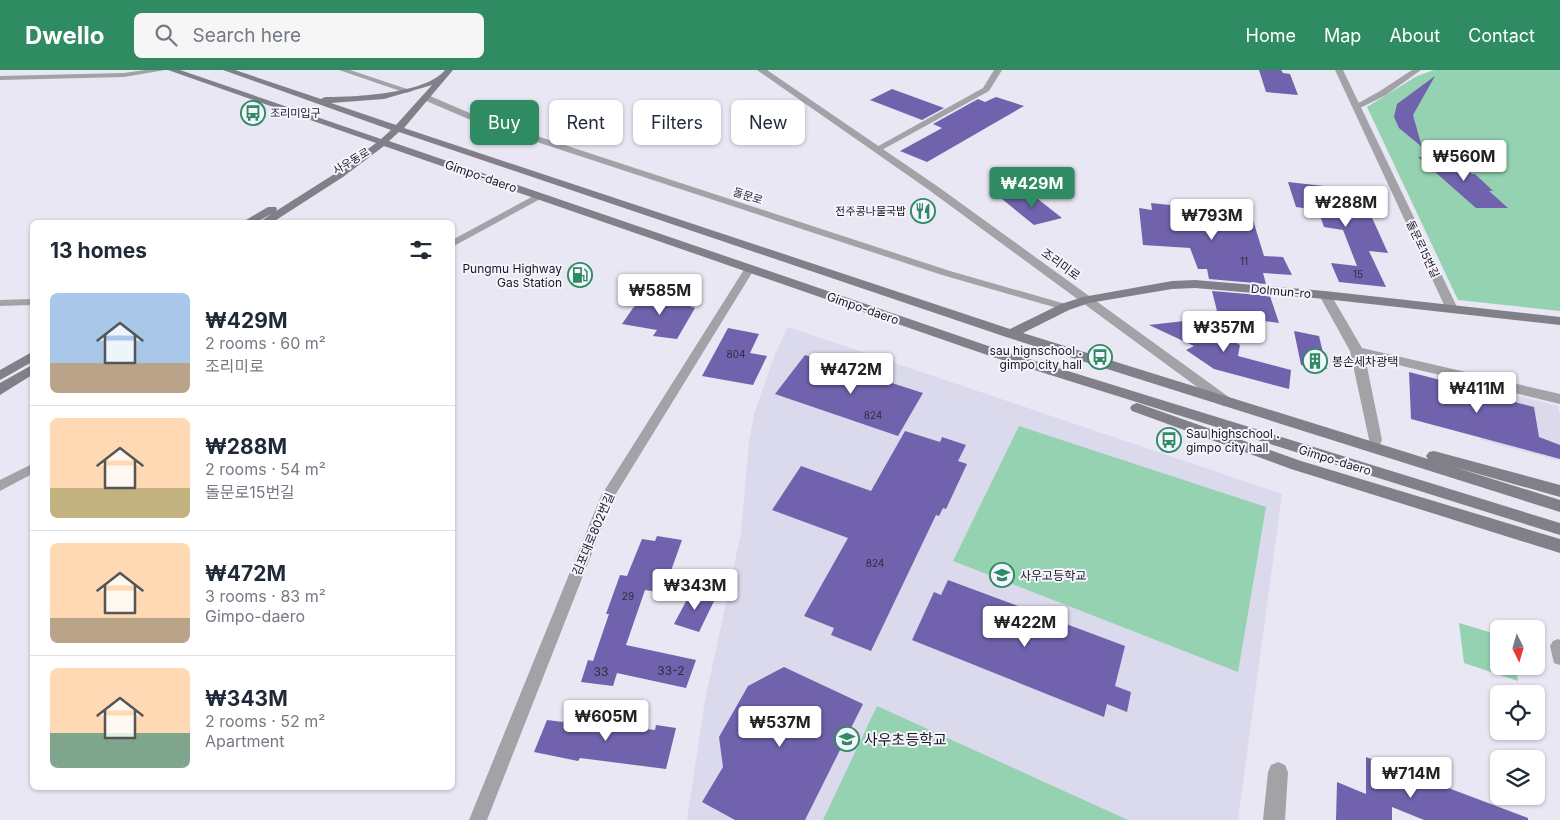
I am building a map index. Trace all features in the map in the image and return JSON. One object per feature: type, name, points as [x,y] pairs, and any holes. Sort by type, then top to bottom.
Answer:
[{"type":"main road","name":"Gimpo-daero","points":[[172,70],[998,354],[1560,529]]},
{"type":"main road","name":"Gimpo-daero","points":[[227,70],[397,129],[1010,334],[1560,506]]},
{"type":"main road","points":[[382,142],[427,98],[449,70]]},
{"type":"main road","points":[[312,100],[371,99],[409,91],[443,78]]},
{"type":"main road","name":"사우동로","points":[[253,220],[382,142]]},
{"type":"main road","name":"사우동로","points":[[269,220],[353,166],[382,142]]},
{"type":"main road","name":"Dolmun-ro","points":[[1010,334],[1065,307],[1087,300],[1172,285],[1195,284],[1560,321]]},
{"type":"main road","points":[[998,354],[1150,413],[1296,465],[1560,546]]},
{"type":"main road","points":[[0,376],[30,357]]},
{"type":"main road","points":[[0,390],[30,370]]},
{"type":"main road","points":[[1250,409],[1375,440],[1560,491]]},
{"type":"street","name":"조리미로","points":[[761,70],[877,149],[1228,402]]},
{"type":"street","name":"돌문로15번길","points":[[1340,70],[1452,310]]},
{"type":"street","points":[[1325,296],[1357,351],[1375,440]]},
{"type":"street","points":[[1357,351],[1560,399]]},
{"type":"street","points":[[1274,820],[1278,772]]},
{"type":"lane","points":[[0,78],[124,75],[161,70]]},
{"type":"lane","points":[[343,70],[409,91]]},
{"type":"lane","points":[[877,149],[986,89],[998,70]]},
{"type":"lane","points":[[1356,106],[1388,90],[1401,79],[1417,70]]},
{"type":"lane","name":"돌문로","points":[[427,98],[476,119],[920,265],[1065,307]]},
{"type":"lane","points":[[455,242],[539,196]]},
{"type":"lane","name":"김포대로802번길","points":[[478,820],[608,496],[750,268]]},
{"type":"lane","points":[[0,303],[30,302]]},
{"type":"lane","points":[[0,486],[30,470]]},
{"type":"shaded area","name":"사우고등학교","points":[[788,327],[1282,494],[1238,820],[687,820],[705,700],[741,533],[749,442],[754,414],[775,354]]},
{"type":"shaded area","points":[[1474,385],[1558,406],[1560,415],[1560,461],[1481,440]]},
{"type":"green space","points":[[1434,70],[1560,70],[1560,311],[1458,300],[1367,107],[1417,76]]},
{"type":"green space","points":[[1019,426],[1266,507],[1238,672],[953,561]]},
{"type":"green space","points":[[1459,623],[1490,632],[1490,672],[1464,663]]},
{"type":"green space","points":[[1500,675],[1517,675],[1518,681]]},
{"type":"green space","points":[[877,706],[1128,820],[823,820]]},
{"type":"building","points":[[1259,70],[1281,70],[1283,73],[1290,74],[1298,95],[1266,92]]},
{"type":"building","points":[[1435,76],[1413,115],[1422,147],[1399,128],[1394,117],[1397,104]]},
{"type":"building","points":[[892,89],[944,108],[922,120],[870,100]]},
{"type":"building","points":[[996,97],[1024,106],[927,162],[900,151],[942,128],[933,124],[978,99],[985,102]]},
{"type":"building","points":[[1418,157],[1451,157],[1472,174],[1475,174],[1493,191],[1489,191],[1508,208],[1476,208]]},
{"type":"building","points":[[1288,182],[1351,189],[1373,203],[1369,211],[1388,253],[1369,251],[1386,287],[1339,282],[1331,263],[1357,266],[1343,230],[1324,227],[1318,210],[1296,207]]},
{"type":"building","points":[[1029,192],[1062,218],[1034,225],[1002,199]]},
{"type":"building","points":[[1151,203],[1246,213],[1247,219],[1253,220],[1264,256],[1283,257],[1292,275],[1263,273],[1266,284],[1209,279],[1207,269],[1198,269],[1190,248],[1143,245],[1139,208],[1152,210]]},
{"type":"building","points":[[1212,291],[1270,296],[1279,323],[1218,315]]},
{"type":"building","points":[[651,292],[695,308],[677,339],[653,336],[657,330],[622,324],[633,308]]},
{"type":"building","points":[[1193,320],[1218,331],[1240,345],[1238,356],[1291,370],[1289,389],[1214,369],[1186,350],[1194,346],[1149,325]]},
{"type":"building","points":[[728,328],[759,334],[750,353],[767,356],[753,385],[702,376]]},
{"type":"building","points":[[1294,331],[1319,336],[1327,369],[1301,365]]},
{"type":"building","points":[[805,355],[923,393],[898,436],[775,394]]},
{"type":"building","points":[[1409,372],[1503,396],[1503,399],[1534,407],[1539,437],[1560,445],[1560,459],[1411,419]]},
{"type":"building","points":[[905,431],[940,442],[942,437],[966,445],[958,461],[967,464],[946,509],[943,508],[939,516],[936,515],[871,651],[831,635],[834,628],[804,616],[848,538],[772,510],[801,466],[871,491]]},
{"type":"building","points":[[657,536],[682,540],[663,593],[645,590],[626,645],[696,660],[686,688],[617,673],[613,686],[581,682],[588,660],[593,661],[609,614],[606,614],[620,575],[627,576],[642,539],[655,541]]},
{"type":"building","points":[[948,580],[1125,646],[1115,686],[1131,692],[1127,712],[1107,704],[1104,717],[912,640],[934,592],[941,595]]},
{"type":"building","points":[[692,590],[716,597],[699,632],[674,624]]},
{"type":"building","points":[[784,667],[863,704],[805,820],[735,820],[702,802],[723,767],[719,737],[748,686]]},
{"type":"building","points":[[567,713],[595,718],[593,723],[655,730],[656,725],[676,728],[666,769],[580,758],[578,761],[534,752],[547,720],[563,722]]},
{"type":"building","points":[[1366,757],[1528,818],[1528,820],[1424,820],[1392,807],[1392,820],[1336,820],[1337,782],[1366,794]]},
{"type":"place","name":"조리미입구","points":[[253,113]]},
{"type":"place","name":"전주콩나물국밥","points":[[923,211]]},
{"type":"place","name":"Pungmu Highway Gas Station","points":[[580,275]]},
{"type":"place","name":"sau hignschool . gimpo city hall","points":[[1100,357]]},
{"type":"place","name":"봉손세차광택","points":[[1315,361]]},
{"type":"place","name":"Sau highschool . gimpo city hall","points":[[1169,440]]},
{"type":"place","name":"사우고등학교","points":[[1002,575]]},
{"type":"place","name":"사우초등학교","points":[[847,739]]}]
